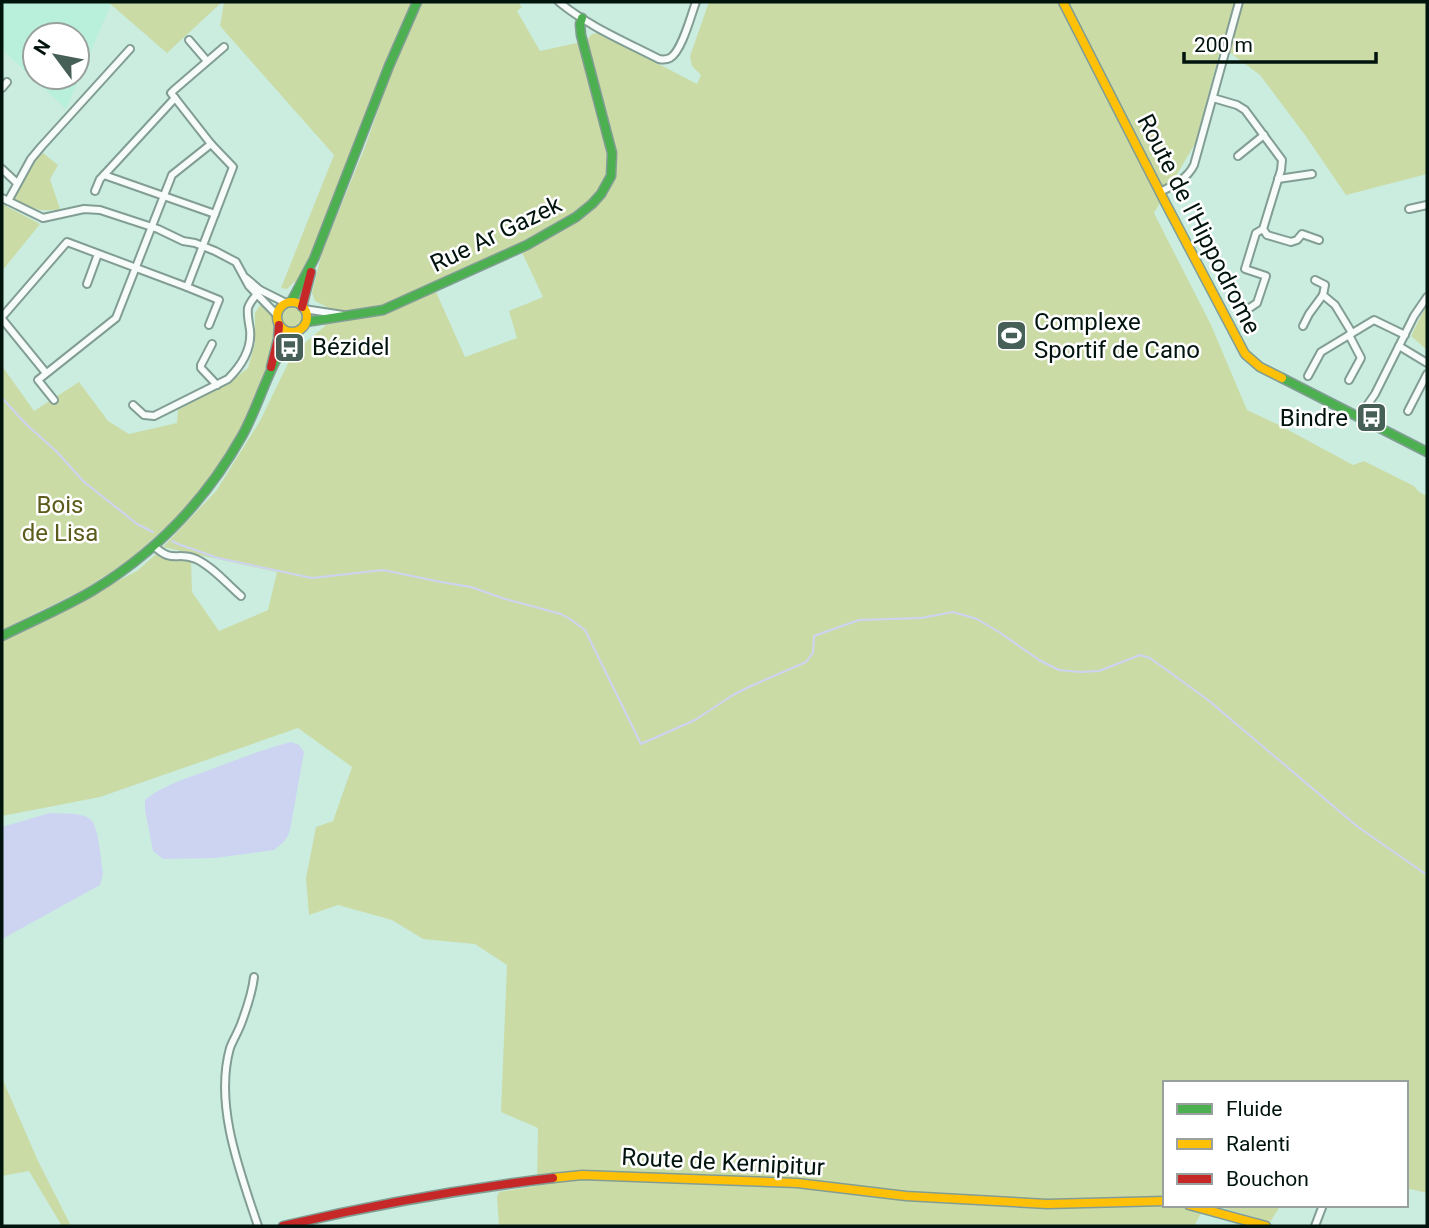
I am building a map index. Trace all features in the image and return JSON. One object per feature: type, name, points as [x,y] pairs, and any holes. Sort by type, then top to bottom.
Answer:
[{"type":"main road","points":[[303,308],[314,259],[389,66],[417,2]]},
{"type":"main road","name":"Route de l'Hippodrome","points":[[1063,2],[1241,348],[1250,360],[1427,452]]},
{"type":"main road","name":"Rue Ar Gazek","points":[[306,322],[383,310],[527,245],[576,217],[592,204],[611,176],[612,153],[581,35],[582,18]]},
{"type":"main road","points":[[271,370],[278,339],[277,315],[282,306],[288,303],[314,259]]},
{"type":"main road","points":[[2,636],[111,579],[154,546],[187,513],[224,466],[243,434],[283,348],[306,322],[303,308],[288,303]]},
{"type":"main road","points":[[279,325],[288,332],[295,332]]},
{"type":"main road","name":"Route de Kernipitur","points":[[283,1226],[313,1218],[503,1184],[582,1175],[797,1182],[906,1196],[1047,1204],[1163,1201]]},
{"type":"main road","points":[[1196,1207],[1265,1226]]},
{"type":"street","points":[[559,2],[582,18],[664,60],[676,52],[696,2]]},
{"type":"street","points":[[1160,192],[1191,172],[1196,160],[1239,2]]},
{"type":"street","points":[[189,40],[207,61]]},
{"type":"street","points":[[187,287],[233,167],[171,93],[224,47]]},
{"type":"street","points":[[130,49],[41,147],[5,199],[43,218],[92,209],[167,232],[172,237],[203,246],[233,261],[249,286],[288,303]]},
{"type":"street","points":[[2,88],[7,82]]},
{"type":"street","points":[[95,191],[100,179],[175,98]]},
{"type":"street","points":[[1213,98],[1241,107],[1282,159],[1263,229],[1256,233],[1245,269],[1266,276],[1257,303],[1248,309]]},
{"type":"street","points":[[1238,156],[1264,135]]},
{"type":"street","points":[[54,400],[38,380],[116,318],[172,175],[211,144]]},
{"type":"street","points":[[2,169],[17,183]]},
{"type":"street","points":[[1278,179],[1312,174]]},
{"type":"street","points":[[104,175],[215,214]]},
{"type":"street","points":[[1409,209],[1427,205]]},
{"type":"street","points":[[1263,229],[1267,235],[1291,242],[1302,234],[1318,240]]},
{"type":"street","points":[[46,373],[2,318],[67,242],[219,300],[209,325]]},
{"type":"street","points":[[87,284],[98,254]]},
{"type":"street","points":[[1303,326],[1324,295],[1325,285],[1315,280]]},
{"type":"street","points":[[258,292],[277,315]]},
{"type":"street","points":[[133,405],[144,415],[154,416],[228,379],[238,369],[249,346],[248,309],[258,292]]},
{"type":"street","points":[[1324,295],[1335,305],[1362,358],[1349,380]]},
{"type":"street","points":[[1359,417],[1375,394],[1414,316],[1427,297]]},
{"type":"street","name":"Rue Ar Gazek","points":[[303,308],[348,315]]},
{"type":"street","points":[[1308,376],[1321,352],[1374,320],[1405,335]]},
{"type":"street","points":[[212,344],[201,368],[217,385]]},
{"type":"street","points":[[1399,346],[1427,363]]},
{"type":"street","points":[[1408,411],[1427,374]]},
{"type":"street","points":[[154,546],[169,557],[185,556],[203,563],[240,596]]},
{"type":"street","points":[[254,977],[252,994],[230,1048],[226,1079],[232,1143],[258,1226]]},
{"type":"street","points":[[1315,1226],[1322,1207]]},
{"type":"shaded area","points":[[2,2],[111,4],[91,51],[91,21],[21,21],[21,67],[2,49]]},
{"type":"shaded area","points":[[47,91],[74,91],[66,109]]},
{"type":"green space","points":[[108,2],[222,2],[167,53]]},
{"type":"green space","points":[[224,2],[413,2],[392,47],[304,274],[301,273],[297,283],[294,282],[287,289],[281,288],[334,155],[220,26]]},
{"type":"green space","points":[[423,2],[518,2],[522,7],[517,11],[540,51],[586,41],[592,34],[599,33],[697,84],[701,75],[692,66],[690,56],[709,2],[1427,2],[1427,174],[1346,195],[1260,75],[1221,46],[1196,142],[1154,213],[1211,325],[1247,410],[1353,465],[1364,461],[1414,486],[1427,496],[1427,1193],[1408,1188],[1408,1081],[1163,1081],[1163,1207],[1205,1207],[1194,1226],[499,1226],[499,1192],[537,1186],[538,1128],[501,1112],[507,965],[475,944],[423,939],[392,920],[338,905],[309,915],[306,878],[316,827],[333,821],[352,767],[298,728],[100,797],[2,816],[2,640],[137,571],[156,554],[167,559],[191,561],[192,592],[219,631],[268,610],[277,572],[163,547],[216,491],[260,421],[293,353],[325,326],[327,307],[315,301],[312,293],[322,252],[365,147],[394,65]],"holes":[[[518,244],[543,297],[509,311],[517,338],[465,357],[432,283]]]},
{"type":"green space","points":[[43,153],[58,165],[50,179],[60,209],[37,209],[14,198],[34,161]]},
{"type":"green space","points":[[2,204],[40,224],[2,271]]},
{"type":"green space","name":"Bois de Lisa","points":[[261,304],[272,315],[276,332],[268,364],[242,427],[220,467],[185,510],[128,561],[83,590],[2,630],[2,366],[34,411],[79,382],[108,421],[129,434],[177,423],[178,410],[234,379],[248,368],[255,343],[255,313]]},
{"type":"green space","points":[[1427,304],[1427,350],[1411,336]]},
{"type":"green space","points":[[288,307],[296,307],[302,317],[296,327],[288,327],[282,321],[282,313]]},
{"type":"green space","points":[[2,1078],[38,1161],[71,1226],[62,1226],[29,1171],[2,1176]]},
{"type":"green space","points":[[1221,1207],[1280,1207],[1270,1222]]},
{"type":"water","points":[[291,742],[299,745],[304,752],[290,830],[277,848],[215,858],[163,859],[153,851],[145,800],[184,779]]},
{"type":"water","points":[[50,813],[82,815],[93,823],[98,836],[103,874],[100,885],[2,939],[2,827]]},
{"type":"waterway","points":[[2,398],[83,481],[137,524],[153,532]]},
{"type":"waterway","points":[[172,541],[218,558],[312,578],[383,570],[471,587],[561,614],[585,630],[641,744],[695,720],[751,686],[806,662],[813,653],[814,636],[859,620],[921,618],[953,612],[977,619],[1059,670],[1099,671],[1140,655],[1150,658],[1208,700],[1358,827],[1427,875]]},
{"type":"traffic: fast","points":[[291,302],[314,259],[389,66],[417,2]]},
{"type":"traffic: fast","points":[[306,322],[383,310],[527,245],[576,217],[592,204],[611,176],[612,153],[581,35],[582,18]]},
{"type":"traffic: fast","points":[[2,636],[92,591],[137,560],[177,523],[228,459],[249,423],[278,356],[295,332]]},
{"type":"traffic: fast","points":[[1282,378],[1427,452]]},
{"type":"traffic: slow","points":[[1063,2],[1245,354],[1260,367],[1282,378]]},
{"type":"traffic: slow","points":[[292,302],[303,306],[307,317],[303,328],[292,332],[281,328],[277,317],[281,306],[292,302]]},
{"type":"traffic: slow","points":[[553,1178],[582,1175],[797,1183],[906,1196],[1047,1204],[1163,1201]]},
{"type":"traffic: slow","points":[[1196,1207],[1266,1226]]},
{"type":"traffic: jam","points":[[302,307],[311,272]]},
{"type":"traffic: jam","points":[[271,367],[279,325]]},
{"type":"traffic: jam","points":[[283,1226],[417,1198],[553,1178]]},
{"type":"place","name":"Complexe Sportif de Cano","points":[[1011,336]]},
{"type":"place","name":"Bézidel","points":[[289,347]]},
{"type":"place","name":"Bindre","points":[[1371,418]]}]
